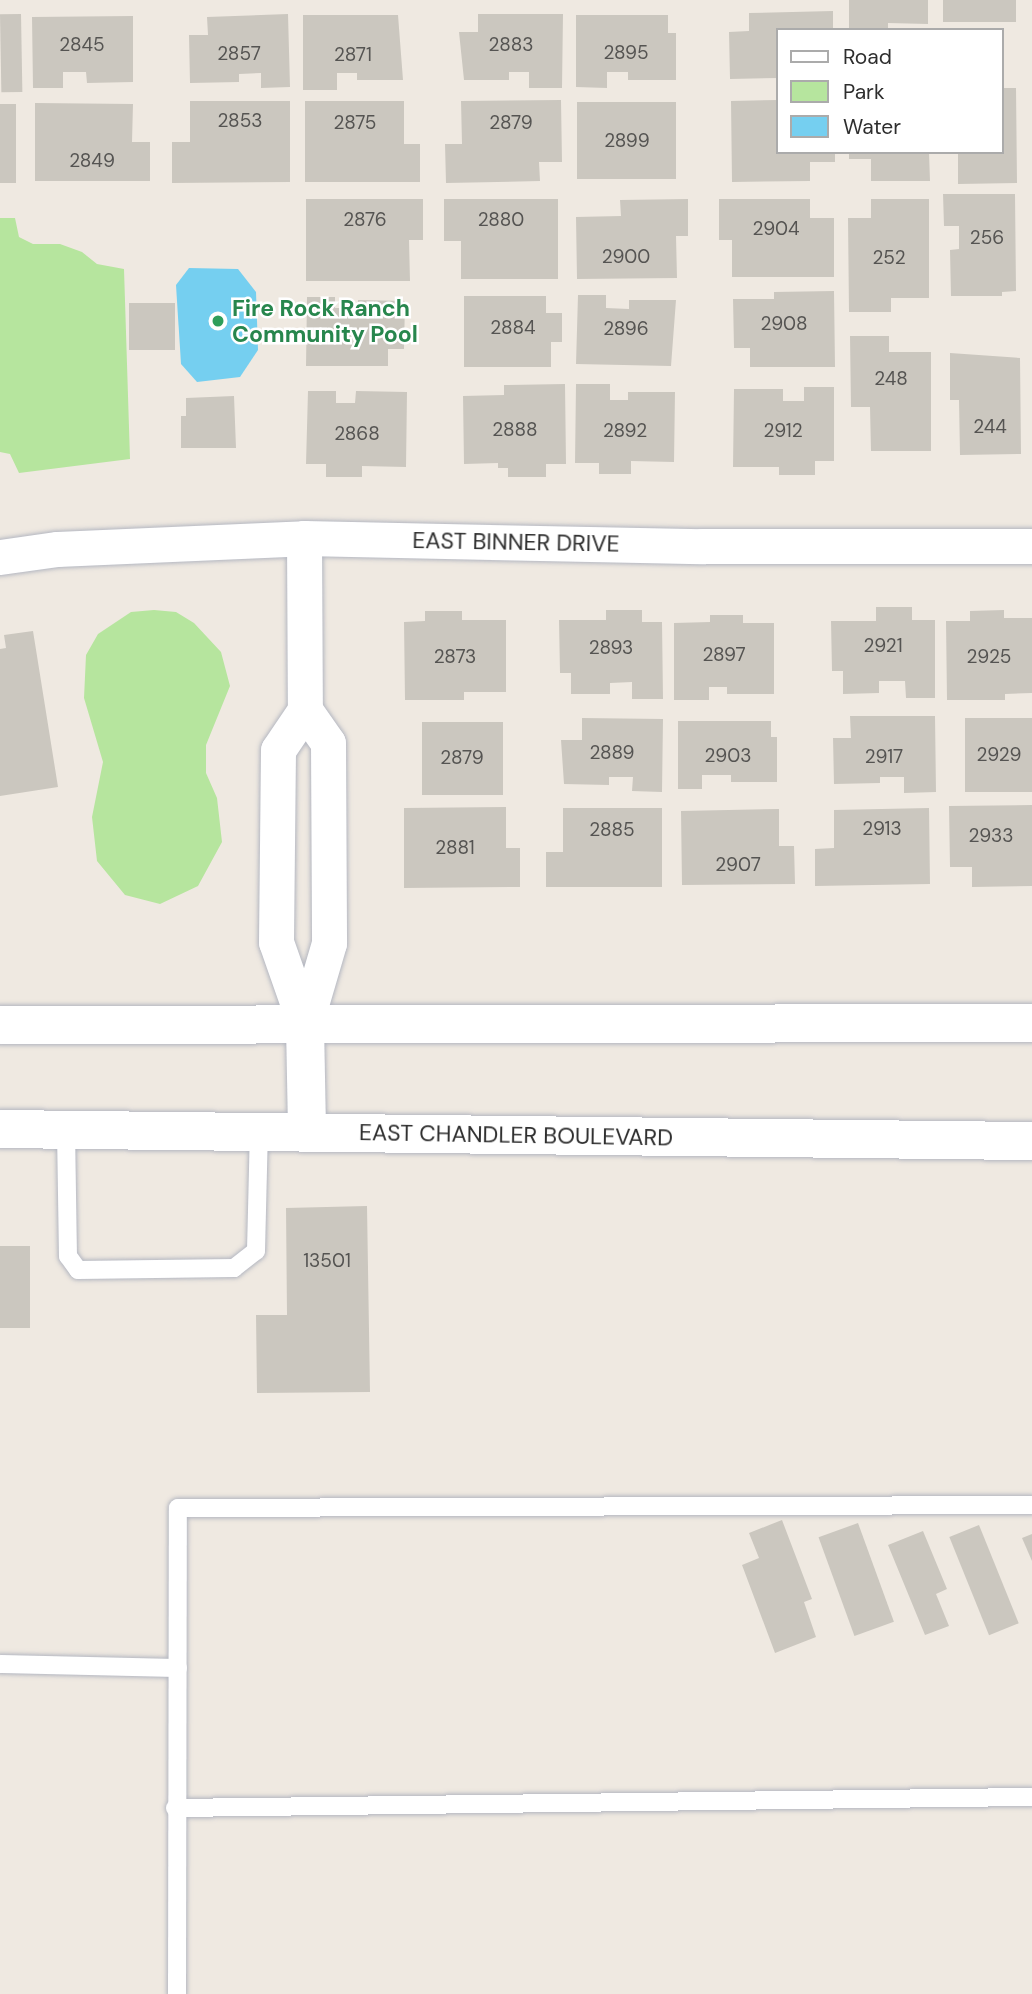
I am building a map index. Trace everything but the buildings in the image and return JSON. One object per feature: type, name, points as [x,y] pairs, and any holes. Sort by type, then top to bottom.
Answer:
[{"type":"main road","points":[[0,1026],[1032,1023]]},
{"type":"main road","points":[[305,1026],[307,1133]]},
{"type":"main road","name":"EAST CHANDLER BOULEVARD","points":[[0,1129],[1032,1141]]},
{"type":"street","name":"EAST BINNER DRIVE","points":[[0,557],[57,549],[304,538],[715,547],[1032,546]]},
{"type":"street","points":[[304,538],[304,710],[278,750],[276,942],[305,1026]]},
{"type":"street","points":[[304,710],[328,743],[329,903],[329,943],[305,1026]]},
{"type":"lane","points":[[66,1130],[68,1256],[78,1270],[234,1268],[256,1251],[259,1132]]},
{"type":"lane","points":[[177,1994],[175,1808],[178,1508],[1032,1504]]},
{"type":"lane","points":[[0,1664],[178,1668]]},
{"type":"lane","points":[[175,1808],[1032,1797]]},
{"type":"green space","points":[[0,218],[15,218],[19,237],[33,244],[60,244],[82,252],[97,264],[124,269],[130,459],[19,473],[10,454],[0,452]]},
{"type":"green space","points":[[131,612],[176,612],[194,623],[221,652],[230,686],[206,745],[206,773],[217,798],[222,842],[198,886],[160,904],[125,895],[97,861],[92,817],[103,762],[84,698],[86,655],[98,634]]},
{"type":"water","name":"Fire Rock Ranch Community Pool","points":[[189,268],[238,269],[256,292],[258,350],[240,377],[197,382],[181,364],[176,285]]},
{"type":"place","name":"Fire Rock Ranch Community Pool","points":[[218,321]]}]
